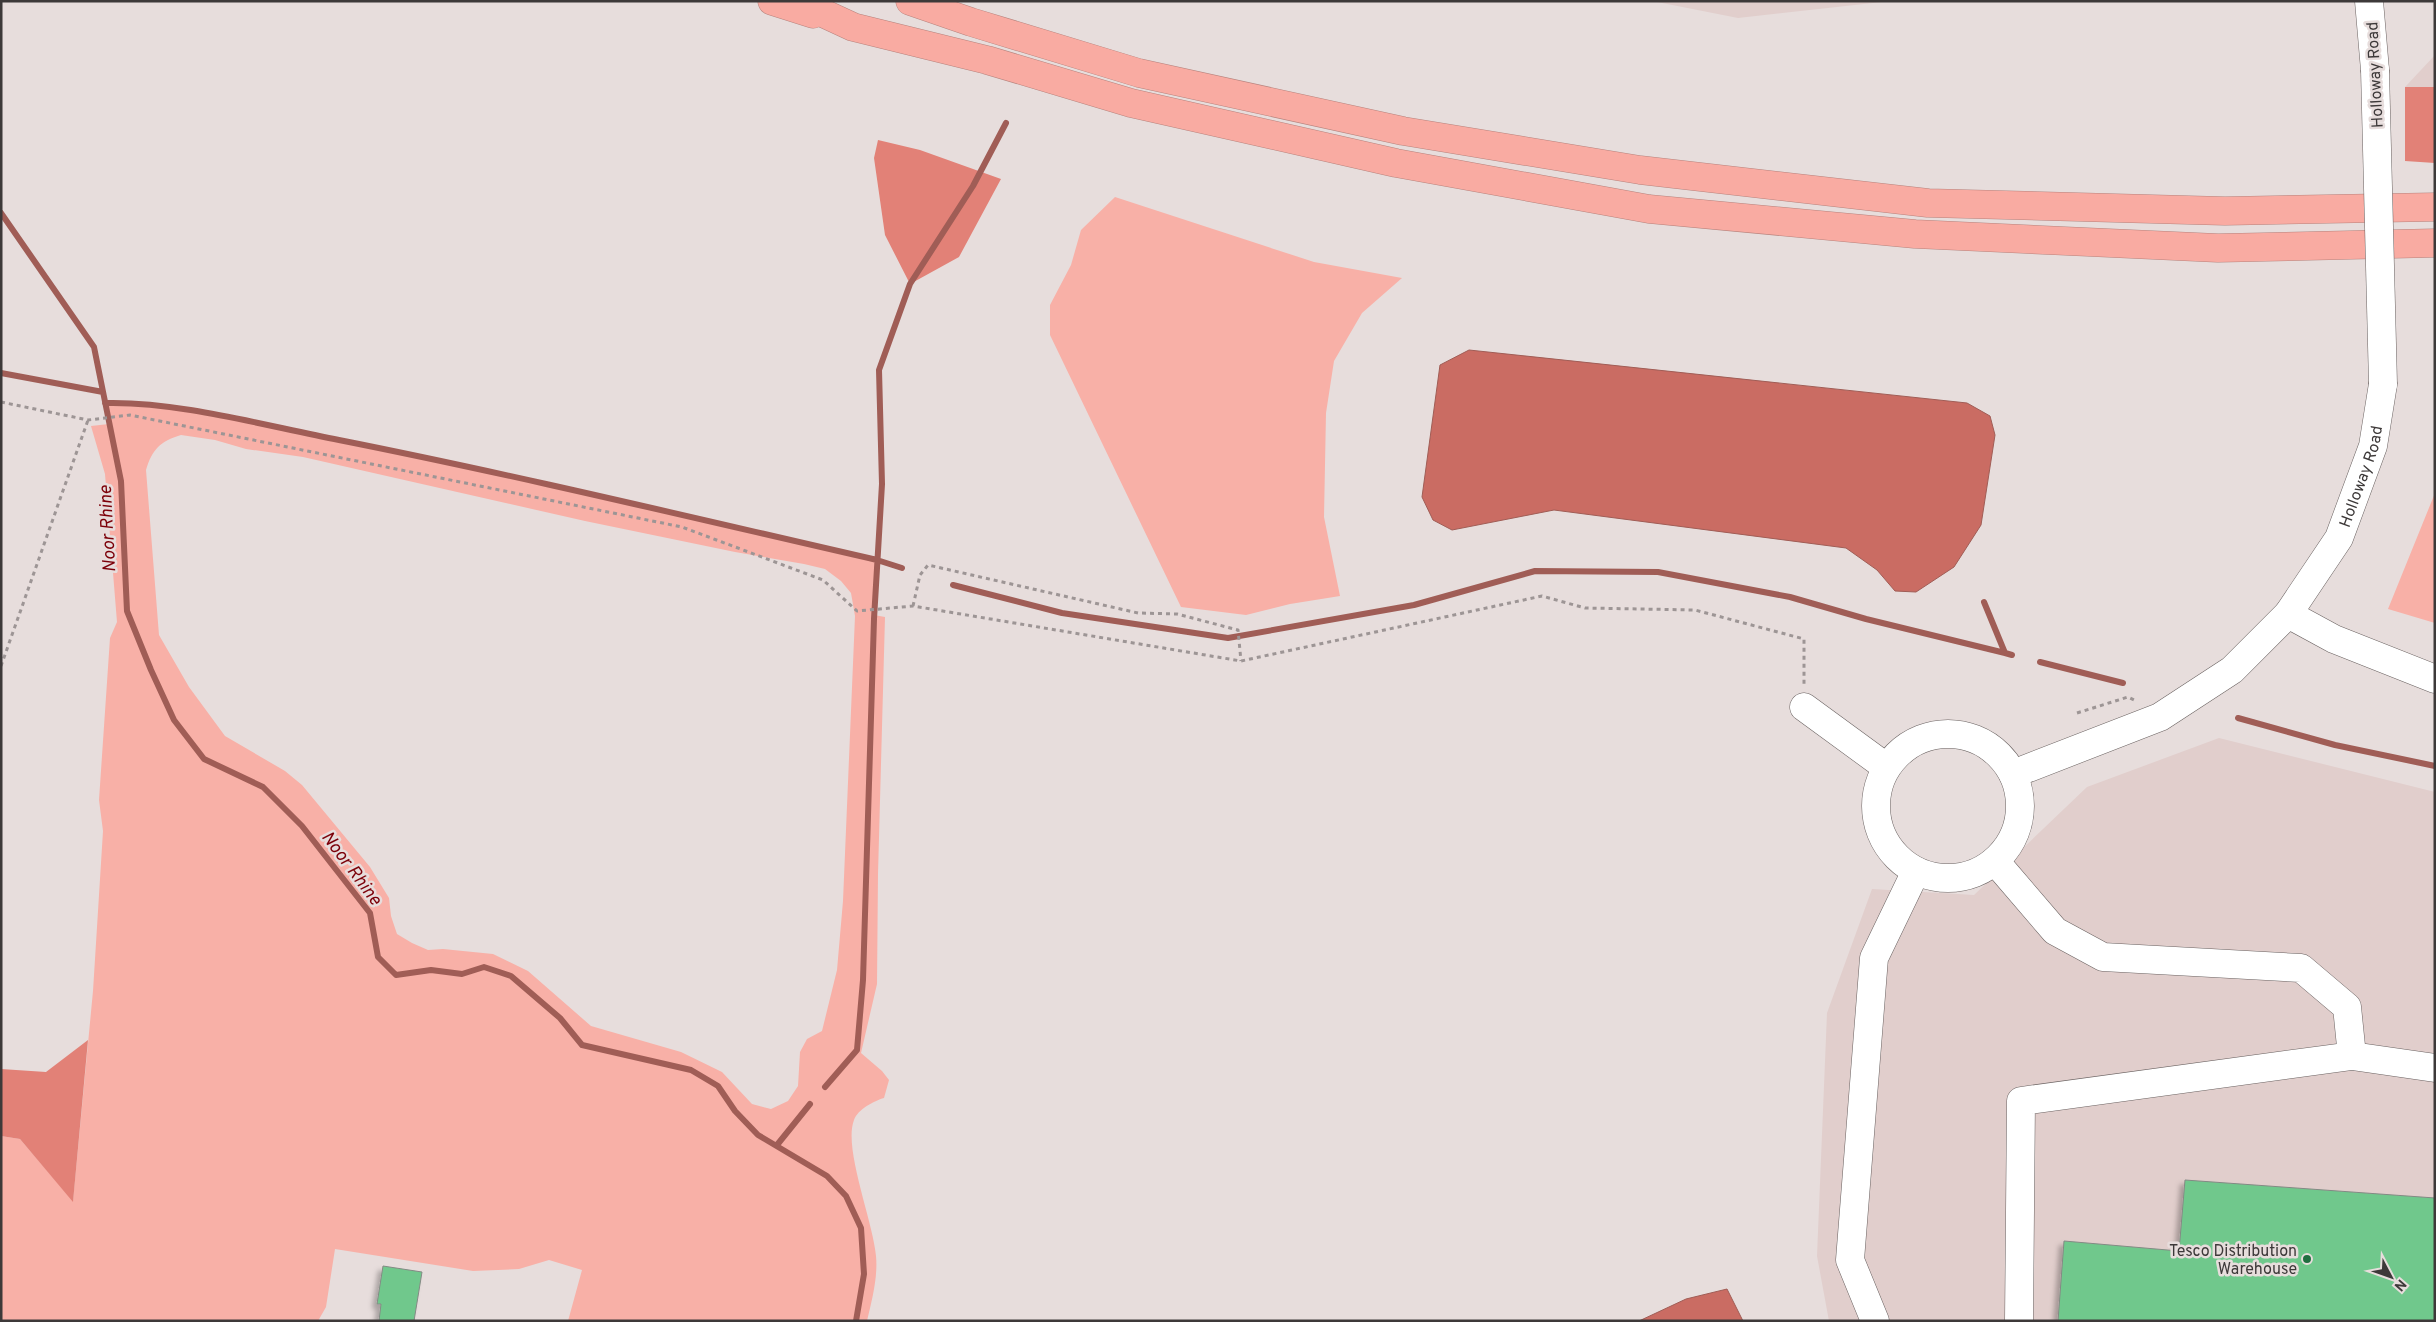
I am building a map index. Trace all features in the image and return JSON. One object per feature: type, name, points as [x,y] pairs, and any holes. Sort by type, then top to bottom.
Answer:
[{"type":"highway","points":[[772,1],[853,27],[987,60],[1131,103],[1396,163],[1649,209],[1915,234],[2199,247],[2435,243]]},
{"type":"highway","points":[[797,1],[853,27]]},
{"type":"highway","points":[[910,1],[971,22],[1139,73],[1394,129],[1640,170],[1928,203],[2225,211],[2435,207]]},
{"type":"highway","points":[[928,1],[971,22]]},
{"type":"street","name":"Holloway Road","points":[[2013,774],[2160,717],[2232,670],[2288,614],[2339,538],[2373,446],[2383,384],[2375,70],[2369,1]]},
{"type":"street","points":[[2288,614],[2334,639],[2435,679]]},
{"type":"street","points":[[1804,707],[1886,767]]},
{"type":"street","points":[[1941,733],[1963,734],[1984,742],[2001,756],[2013,774],[2020,797],[2019,820],[2010,842],[1995,861],[1977,872],[1957,878],[1936,878],[1916,871],[1896,857],[1882,837],[1877,822],[1875,814],[1876,790],[1886,767],[1900,750],[1919,738],[1941,733]]},
{"type":"street","points":[[1995,861],[2055,931],[2103,957],[2301,968],[2346,1007],[2352,1056]]},
{"type":"street","points":[[1875,1321],[1850,1260],[1874,958],[1916,871]]},
{"type":"street","points":[[2019,1321],[2021,1101],[2352,1056],[2435,1068]]},
{"type":"path","points":[[1,402],[96,421],[130,415],[682,527],[824,580],[857,611],[912,606],[1241,661],[1542,596],[1585,608],[1696,610],[1804,639],[1804,707]]},
{"type":"path","points":[[1,666],[88,420]]},
{"type":"path","points":[[912,606],[920,575],[928,565],[1138,613],[1177,614],[1238,630],[1241,661]]},
{"type":"shaded area","points":[[1652,1],[1891,1],[1738,18]]},
{"type":"shaded area","points":[[2435,55],[2435,87],[2405,87]]},
{"type":"shaded area","points":[[2405,87],[2435,87],[2435,163],[2405,161]]},
{"type":"shaded area","points":[[878,140],[920,150],[1001,179],[959,257],[910,284],[885,235],[874,158]]},
{"type":"shaded area","points":[[1115,197],[1314,262],[1402,278],[1362,313],[1334,361],[1326,413],[1324,517],[1340,596],[1290,604],[1246,615],[1181,607],[1050,335],[1050,305],[1071,265],[1081,230]]},
{"type":"shaded area","points":[[1469,350],[1967,403],[1990,416],[1995,435],[1981,525],[1954,567],[1916,592],[1895,591],[1877,570],[1846,548],[1554,510],[1452,530],[1433,520],[1422,497],[1440,365]]},
{"type":"shaded area","points":[[132,402],[320,435],[506,474],[877,560],[874,615],[885,617],[877,984],[861,1053],[882,1071],[889,1080],[884,1098],[871,1103],[859,1112],[854,1120],[852,1132],[855,1166],[876,1256],[873,1297],[867,1321],[568,1321],[582,1270],[549,1260],[519,1269],[473,1271],[335,1249],[326,1307],[318,1321],[1,1321],[1,1136],[20,1139],[73,1201],[93,991],[103,831],[99,800],[110,638],[117,622],[105,474],[91,426],[109,424],[105,403]],"holes":[[[181,435],[215,440],[246,449],[303,457],[585,521],[735,552],[804,564],[825,569],[841,581],[851,593],[855,616],[843,901],[837,970],[822,1031],[807,1039],[800,1052],[798,1086],[788,1101],[771,1109],[752,1104],[722,1072],[681,1052],[591,1026],[528,971],[493,954],[443,949],[428,950],[397,934],[391,916],[389,898],[370,867],[302,785],[285,771],[225,736],[189,687],[159,635],[146,470],[151,457],[158,447],[174,437]]]},
{"type":"shaded area","points":[[2435,493],[2435,623],[2388,609]]},
{"type":"shaded area","points":[[2219,738],[2435,792],[2435,1321],[1829,1321],[1817,1256],[1827,1013],[1872,889],[1974,895],[2087,787]]},
{"type":"shaded area","points":[[88,1040],[73,1202],[20,1139],[1,1136],[1,1069],[46,1072]]},
{"type":"shaded area","points":[[1727,1289],[1743,1321],[1639,1321],[1686,1299]]},
{"type":"building","name":"Tesco Distribution Warehouse","points":[[2185,1180],[2435,1198],[2435,1321],[2058,1321],[2064,1241],[2179,1251]]},
{"type":"building","points":[[383,1266],[422,1272],[414,1321],[379,1321],[381,1304],[377,1304]]},
{"type":"waterway","points":[[825,1087],[857,1050],[863,980],[874,619],[882,484],[879,370],[910,284],[973,186],[1006,123]]},
{"type":"waterway","name":"Noor Rhine","points":[[1,213],[94,347],[121,481],[127,611],[174,720],[204,759],[263,787],[302,826],[370,913],[378,957],[396,975],[431,970],[462,974],[484,967],[511,976],[560,1018],[582,1045],[691,1070],[718,1086],[735,1111],[758,1135],[827,1176],[846,1196],[861,1228],[864,1274],[856,1321]]},
{"type":"waterway","points":[[1,373],[103,392]]},
{"type":"waterway","points":[[105,403],[133,403],[192,410],[311,434],[542,483],[877,560],[902,568]]},
{"type":"waterway","points":[[953,585],[1062,613],[1228,638],[1414,605],[1535,571],[1658,572],[1790,597],[1866,619],[2005,653]]},
{"type":"waterway","points":[[1984,602],[2005,653],[2012,655]]},
{"type":"waterway","points":[[2040,662],[2123,683]]},
{"type":"waterway","points":[[2238,718],[2335,745],[2435,766]]},
{"type":"waterway","points":[[777,1145],[810,1104]]},
{"type":"place","name":"Tesco Distribution Warehouse","points":[[2307,1259]]}]
